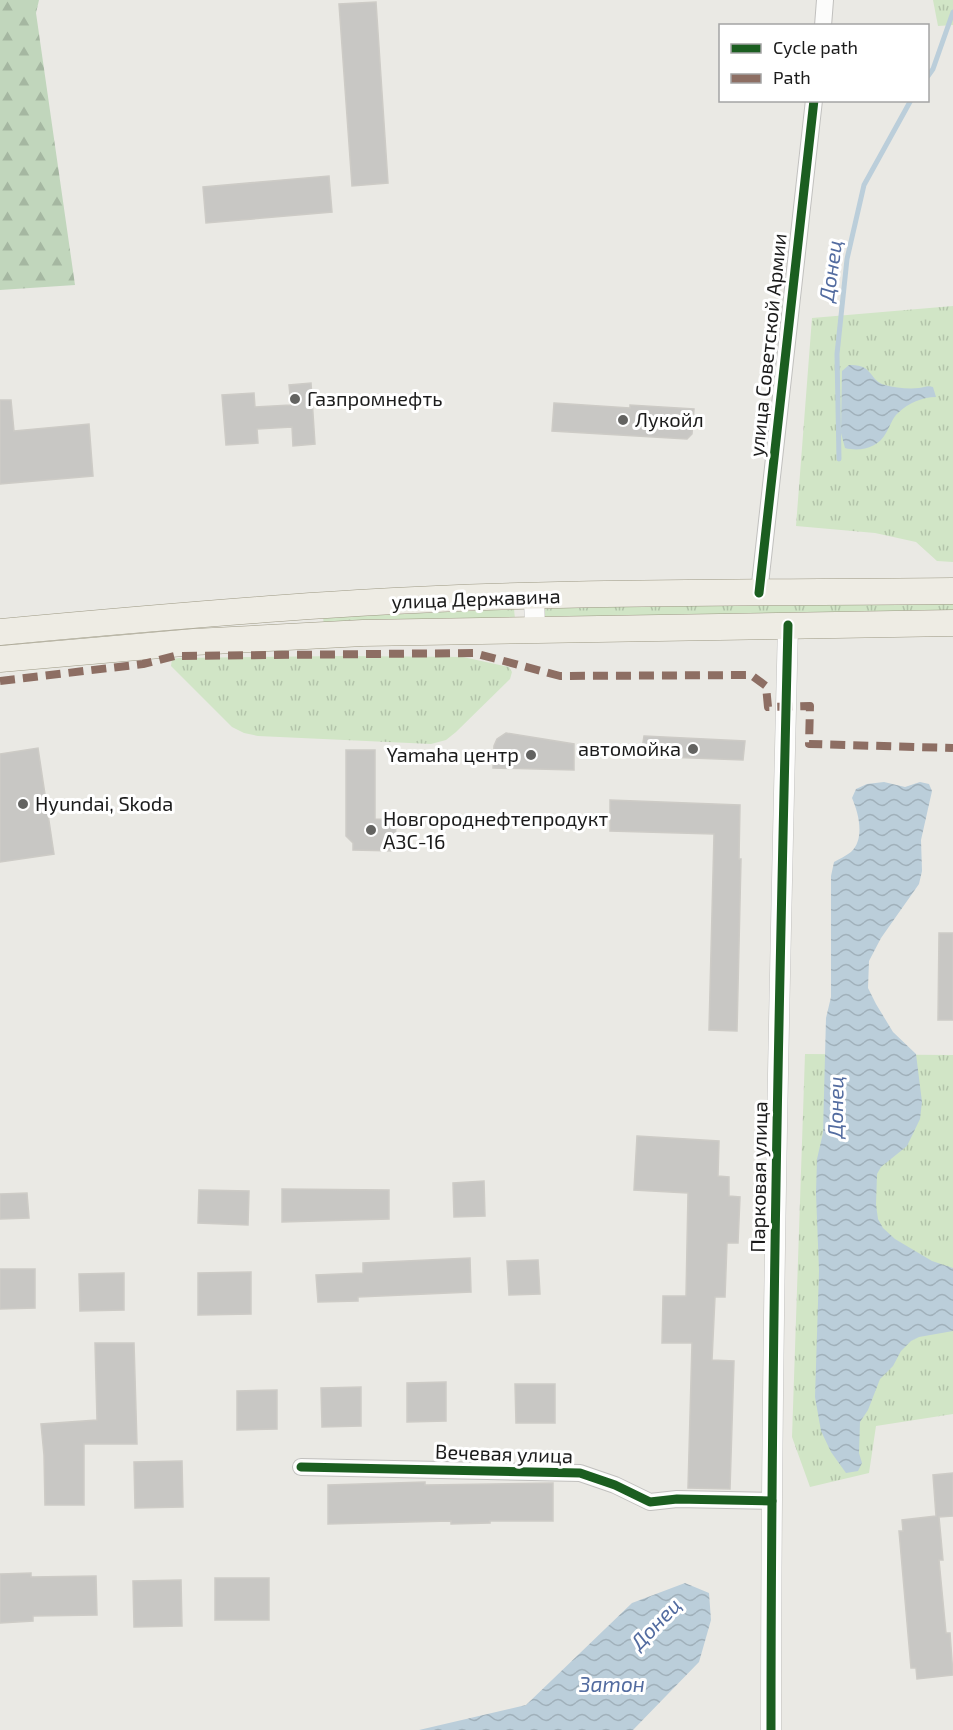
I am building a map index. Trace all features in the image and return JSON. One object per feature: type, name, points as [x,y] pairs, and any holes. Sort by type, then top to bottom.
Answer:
[{"type":"main road","name":"улица Державина","points":[[0,632],[157,617],[348,603],[534,596],[953,591]]},
{"type":"main road","name":"улица Державина","points":[[0,659],[153,645],[363,633],[953,623]]},
{"type":"street","points":[[823,24],[825,0]]},
{"type":"street","name":"улица Советской Армии","points":[[759,593],[814,102]]},
{"type":"street","points":[[534,596],[535,629]]},
{"type":"street","name":"Парковая улица","points":[[771,1730],[779,1025],[788,625]]},
{"type":"street","name":"Вечевая улица","points":[[301,1467],[580,1473],[615,1485],[650,1502],[677,1499],[772,1501]]},
{"type":"green space","points":[[0,0],[39,0],[36,13],[75,285],[0,290]]},
{"type":"green space","points":[[933,0],[953,0],[953,25],[938,26]]},
{"type":"green space","points":[[953,306],[953,562],[937,561],[916,542],[875,533],[796,526],[812,318]]},
{"type":"green space","points":[[953,601],[953,613],[544,618],[544,605]]},
{"type":"green space","points":[[514,609],[515,619],[324,626],[323,617]]},
{"type":"green space","points":[[463,657],[509,667],[512,672],[510,679],[456,732],[446,740],[431,744],[258,736],[244,733],[232,727],[171,666],[172,659],[179,658]]},
{"type":"green space","points":[[805,1054],[953,1055],[953,1414],[876,1426],[869,1473],[810,1487],[792,1437]]},
{"type":"water","points":[[849,365],[863,367],[880,383],[889,386],[933,387],[936,397],[916,401],[902,409],[894,417],[883,438],[868,448],[845,448],[841,433],[842,371]]},
{"type":"water","points":[[884,782],[905,787],[920,782],[929,784],[932,791],[921,840],[922,871],[919,884],[881,938],[869,961],[868,988],[876,1004],[893,1032],[916,1054],[922,1102],[920,1119],[907,1146],[881,1167],[877,1174],[876,1205],[878,1219],[883,1228],[895,1239],[932,1261],[953,1268],[953,1331],[919,1337],[901,1351],[893,1366],[880,1379],[868,1410],[860,1422],[859,1453],[862,1463],[858,1471],[846,1473],[831,1452],[821,1431],[815,1397],[819,1271],[817,1159],[823,1133],[826,1018],[831,997],[831,876],[834,862],[851,852],[858,840],[857,811],[852,798],[856,789],[867,784]]},
{"type":"water","name":"Затон","points":[[685,1583],[709,1593],[711,1620],[699,1662],[633,1730],[419,1730],[526,1705],[632,1603]]},
{"type":"building","points":[[376,2],[388,183],[352,186],[339,4]]},
{"type":"building","points":[[329,176],[332,212],[206,223],[203,187]]},
{"type":"building","points":[[311,383],[315,444],[293,446],[292,427],[257,429],[258,443],[226,445],[222,395],[254,393],[255,407],[291,405],[289,385]]},
{"type":"building","points":[[0,400],[11,400],[14,431],[89,424],[93,476],[0,484]]},
{"type":"building","name":"Лукойл","points":[[554,403],[694,409],[692,434],[687,439],[552,431]]},
{"type":"building","points":[[506,733],[574,744],[574,770],[493,768],[494,746],[497,739]]},
{"type":"building","name":"автомойка","points":[[644,736],[745,741],[743,760],[641,756]]},
{"type":"building","name":"Hyundai, Skoda","points":[[38,748],[54,854],[0,862],[0,754]]},
{"type":"building","points":[[346,750],[375,750],[375,819],[396,820],[395,851],[353,850],[353,843],[346,836]]},
{"type":"building","points":[[610,800],[740,805],[737,1031],[709,1030],[714,834],[610,831]]},
{"type":"building","points":[[939,933],[953,933],[953,1020],[938,1020]]},
{"type":"building","points":[[637,1136],[719,1141],[718,1176],[729,1177],[729,1196],[740,1197],[738,1243],[727,1243],[725,1297],[715,1297],[712,1360],[734,1361],[730,1489],[688,1488],[692,1343],[662,1343],[663,1296],[686,1296],[688,1193],[634,1190]]},
{"type":"building","points":[[484,1181],[485,1216],[454,1217],[453,1183]]},
{"type":"building","points":[[282,1189],[389,1190],[389,1219],[282,1222]]},
{"type":"building","points":[[199,1190],[249,1191],[248,1225],[198,1223]]},
{"type":"building","points":[[27,1193],[29,1218],[0,1219],[0,1194]]},
{"type":"building","points":[[470,1258],[471,1292],[358,1297],[358,1301],[318,1302],[316,1275],[363,1273],[363,1263]]},
{"type":"building","points":[[538,1260],[540,1294],[509,1295],[507,1261]]},
{"type":"building","points":[[0,1269],[35,1269],[35,1308],[0,1309]]},
{"type":"building","points":[[251,1272],[251,1314],[198,1315],[198,1273]]},
{"type":"building","points":[[124,1273],[124,1310],[80,1311],[79,1274]]},
{"type":"building","points":[[95,1343],[134,1343],[137,1444],[84,1444],[84,1505],[45,1505],[41,1424],[97,1420]]},
{"type":"building","points":[[446,1382],[446,1421],[407,1422],[407,1383]]},
{"type":"building","points":[[515,1384],[555,1384],[555,1423],[516,1423]]},
{"type":"building","points":[[361,1387],[361,1426],[322,1427],[321,1388]]},
{"type":"building","points":[[277,1390],[277,1429],[237,1430],[237,1391]]},
{"type":"building","points":[[182,1461],[183,1507],[135,1508],[134,1462]]},
{"type":"building","points":[[953,1473],[953,1516],[939,1517],[943,1560],[939,1560],[946,1633],[950,1633],[953,1675],[917,1679],[916,1668],[911,1668],[899,1531],[903,1531],[902,1520],[936,1516],[933,1475]]},
{"type":"building","points":[[425,1482],[425,1485],[553,1483],[553,1521],[328,1524],[328,1485]]},
{"type":"building","points":[[31,1573],[31,1577],[96,1576],[97,1615],[33,1616],[33,1621],[0,1623],[0,1574]]},
{"type":"building","points":[[215,1578],[269,1578],[269,1620],[215,1620]]},
{"type":"building","points":[[181,1580],[182,1626],[134,1627],[133,1581]]},
{"type":"waterway","name":"Донец","points":[[929,75],[953,12]]},
{"type":"waterway","name":"Донец","points":[[839,459],[837,354],[847,259],[864,185],[910,102]]},
{"type":"marked path","points":[[0,681],[143,664],[175,656],[474,653],[560,676],[751,675],[766,686],[768,707],[810,706],[809,744],[953,748]]},
{"type":"cycle path","points":[[759,593],[814,102]]},
{"type":"cycle path","points":[[771,1730],[776,1178],[788,625]]},
{"type":"cycle path","points":[[301,1467],[580,1473],[615,1485],[650,1502],[677,1499],[772,1501]]},
{"type":"place","name":"Газпромнефть","points":[[295,399]]},
{"type":"place","name":"Лукойл","points":[[623,420]]},
{"type":"place","name":"автомойка","points":[[693,749]]},
{"type":"place","name":"Yamaha центр","points":[[531,755]]},
{"type":"place","name":"Hyundai, Skoda","points":[[23,804]]},
{"type":"place","name":"Новгороднефтепродукт АЗС-16","points":[[371,830]]}]
